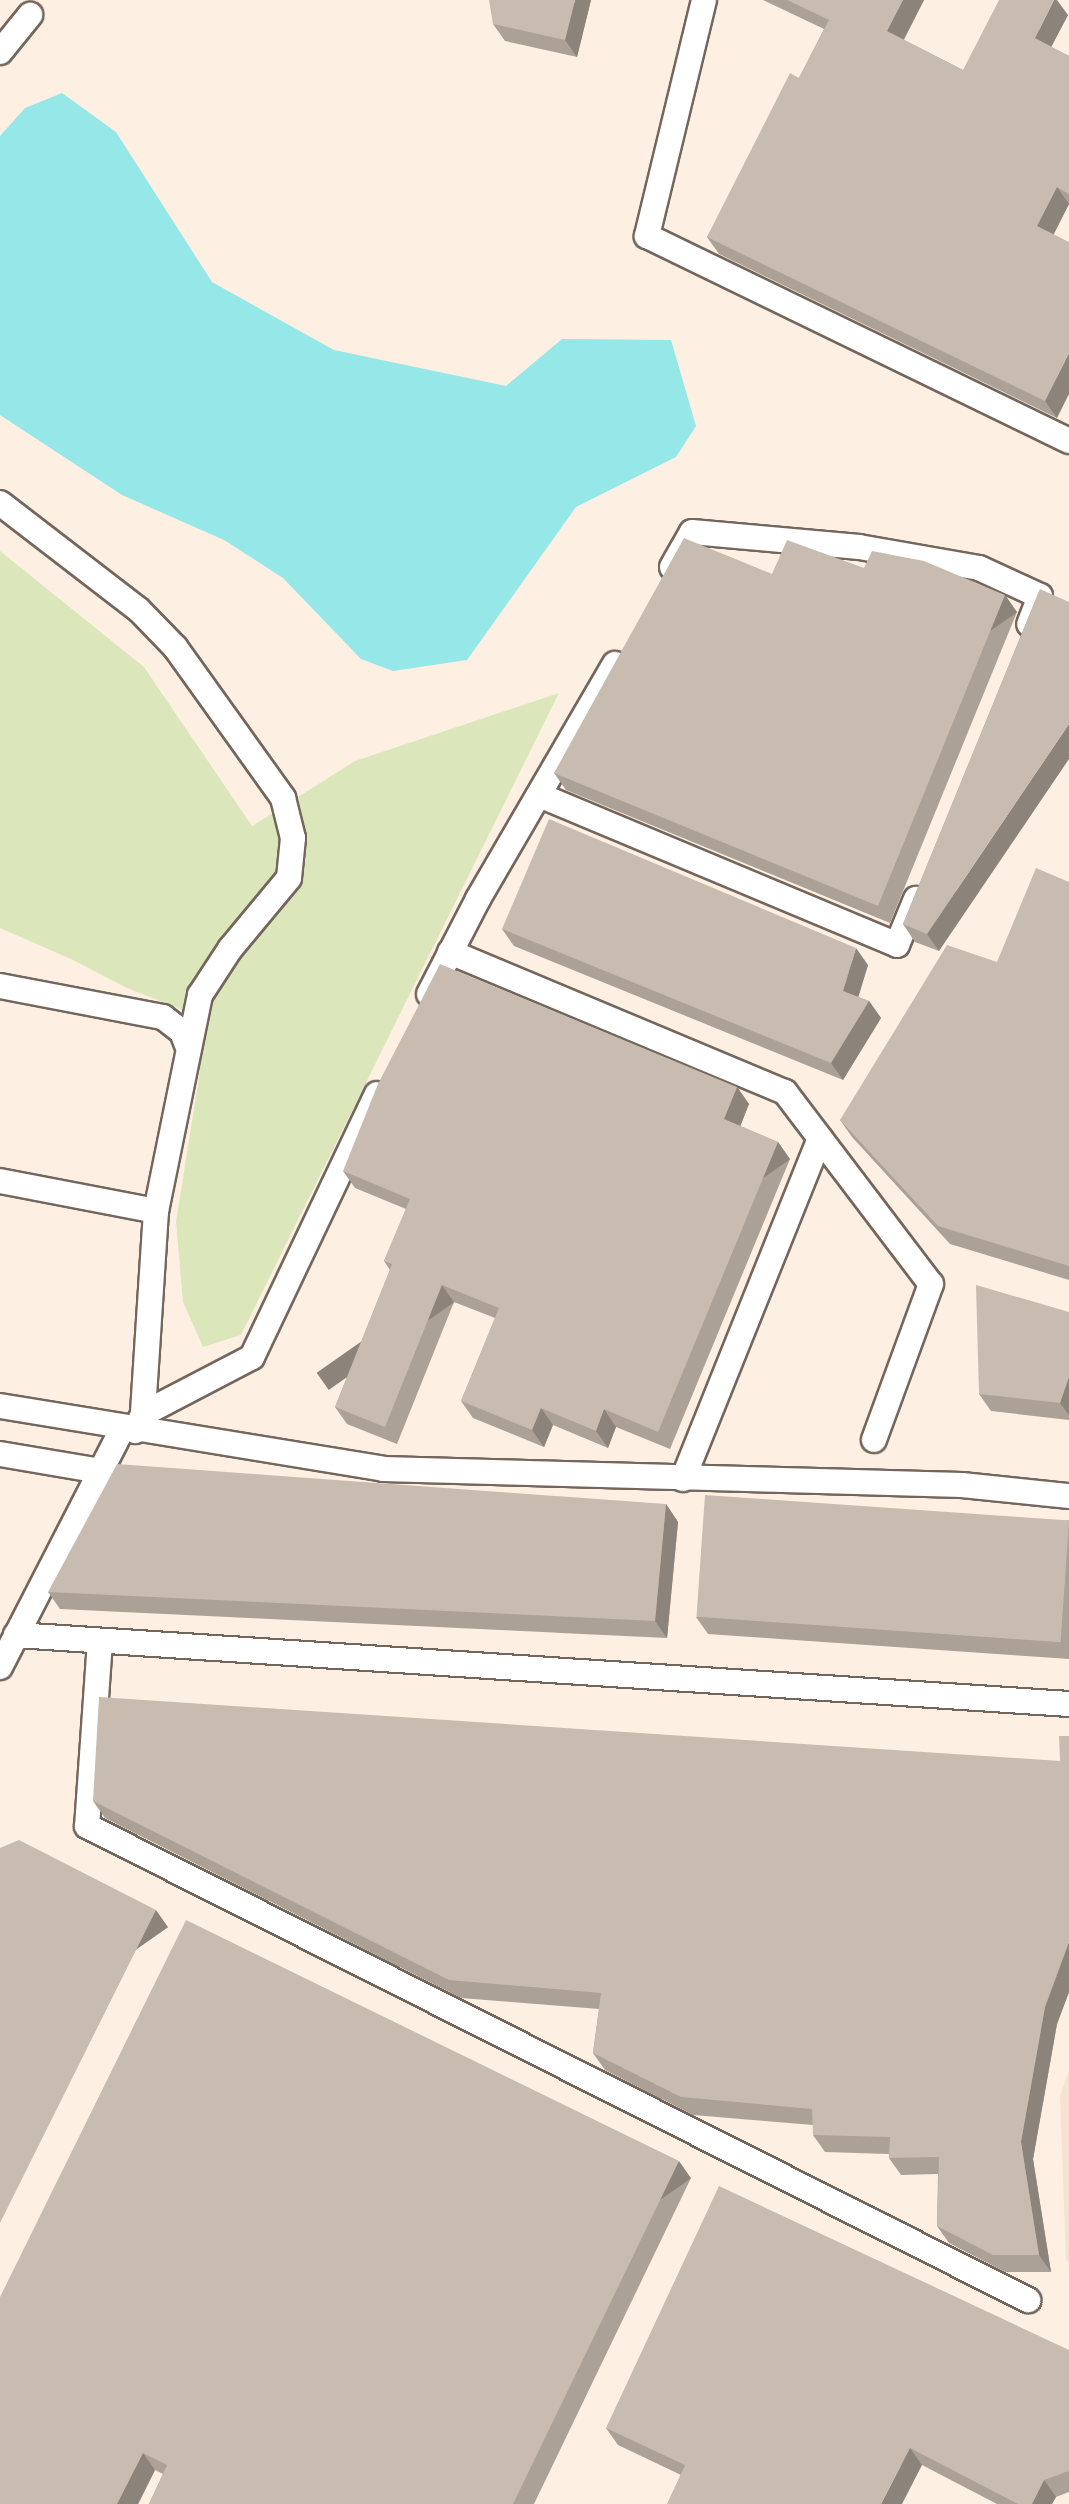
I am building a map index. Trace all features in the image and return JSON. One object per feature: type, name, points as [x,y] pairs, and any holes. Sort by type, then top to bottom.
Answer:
[{"type":"street","points":[[704,0],[647,236],[1069,441]]},
{"type":"street","points":[[0,52],[30,15]]},
{"type":"street","points":[[0,503],[139,610],[175,647],[283,798],[293,838],[289,878],[230,949],[200,995],[187,1045],[156,1211],[133,1424]]},
{"type":"street","points":[[661,584],[692,532],[859,547],[979,568],[1040,596],[1022,639]]},
{"type":"street","points":[[415,1021],[450,952],[631,637]]},
{"type":"street","points":[[539,795],[897,945],[927,873]]},
{"type":"street","points":[[450,952],[785,1092],[931,1284],[874,1440]]},
{"type":"street","points":[[0,986],[163,1017],[182,1032],[187,1045]]},
{"type":"street","points":[[0,1667],[100,1471],[133,1424],[252,1357],[387,1075]]},
{"type":"street","points":[[683,1479],[820,1138]]},
{"type":"street","points":[[0,1181],[156,1211]]},
{"type":"street","points":[[0,1406],[133,1424],[383,1469],[962,1485],[1069,1496]]},
{"type":"street","points":[[0,1454],[100,1471]]},
{"type":"street","points":[[16,1635],[1069,1704]]},
{"type":"street","points":[[100,1641],[87,1826],[1028,2300]]},
{"type":"shaded area","points":[[1069,2070],[1069,2263],[1066,2261],[1060,2096]]},
{"type":"green space","points":[[0,551],[144,667],[252,826],[355,761],[559,693],[241,1335],[203,1347],[183,1302],[176,1222],[200,1071],[183,1010],[127,988],[0,928]]},
{"type":"water","points":[[62,93],[116,132],[212,282],[334,350],[506,386],[562,339],[671,340],[696,426],[676,457],[576,507],[467,660],[393,671],[361,659],[283,578],[224,540],[122,495],[0,415],[0,136],[25,108]]},
{"type":"building","points":[[489,0],[575,0],[565,40],[493,24]]},
{"type":"building","points":[[787,0],[903,0],[887,31],[963,70],[999,0],[1054,0],[1035,38],[1069,56],[1069,194],[1057,187],[1037,226],[1069,242],[1069,353],[1045,401],[707,237],[790,73],[799,78],[829,20]]},
{"type":"building","points":[[684,538],[772,574],[787,540],[864,568],[872,551],[924,561],[1005,595],[878,906],[554,773]]},
{"type":"building","points":[[1040,589],[1069,602],[1069,724],[927,934],[903,924]]},
{"type":"building","points":[[549,819],[856,948],[843,991],[869,1001],[831,1063],[502,929]]},
{"type":"building","points":[[1036,868],[1069,882],[1069,1266],[938,1226],[840,1120],[947,945],[997,962]]},
{"type":"building","points":[[440,964],[737,1087],[724,1119],[778,1142],[658,1432],[604,1409],[596,1431],[541,1408],[532,1430],[461,1401],[499,1308],[442,1285],[385,1427],[335,1407],[392,1264],[384,1261],[410,1199],[343,1171],[378,1084]]},
{"type":"building","points":[[976,1285],[1069,1312],[1069,1377],[1060,1403],[979,1394]]},
{"type":"building","points":[[117,1464],[666,1504],[655,1621],[48,1592]]},
{"type":"building","points":[[705,1495],[1069,1520],[1061,1642],[696,1617]]},
{"type":"building","points":[[99,1697],[1060,1761],[1059,1736],[1069,1736],[1069,1942],[1045,2007],[1021,2142],[1039,2255],[993,2255],[937,2226],[939,2157],[889,2158],[890,2137],[813,2135],[812,2109],[681,2097],[593,2053],[601,1993],[449,1980],[93,1801]]},
{"type":"building","points":[[19,1840],[156,1910],[0,2223],[0,1848]]},
{"type":"building","points":[[186,1920],[679,2161],[513,2504],[149,2504],[167,2465],[143,2453],[117,2504],[0,2504],[0,2297]]},
{"type":"building","points":[[719,2186],[1069,2350],[1069,2471],[1044,2480],[1032,2504],[1018,2504],[910,2448],[881,2504],[667,2504],[685,2465],[606,2428]]}]
